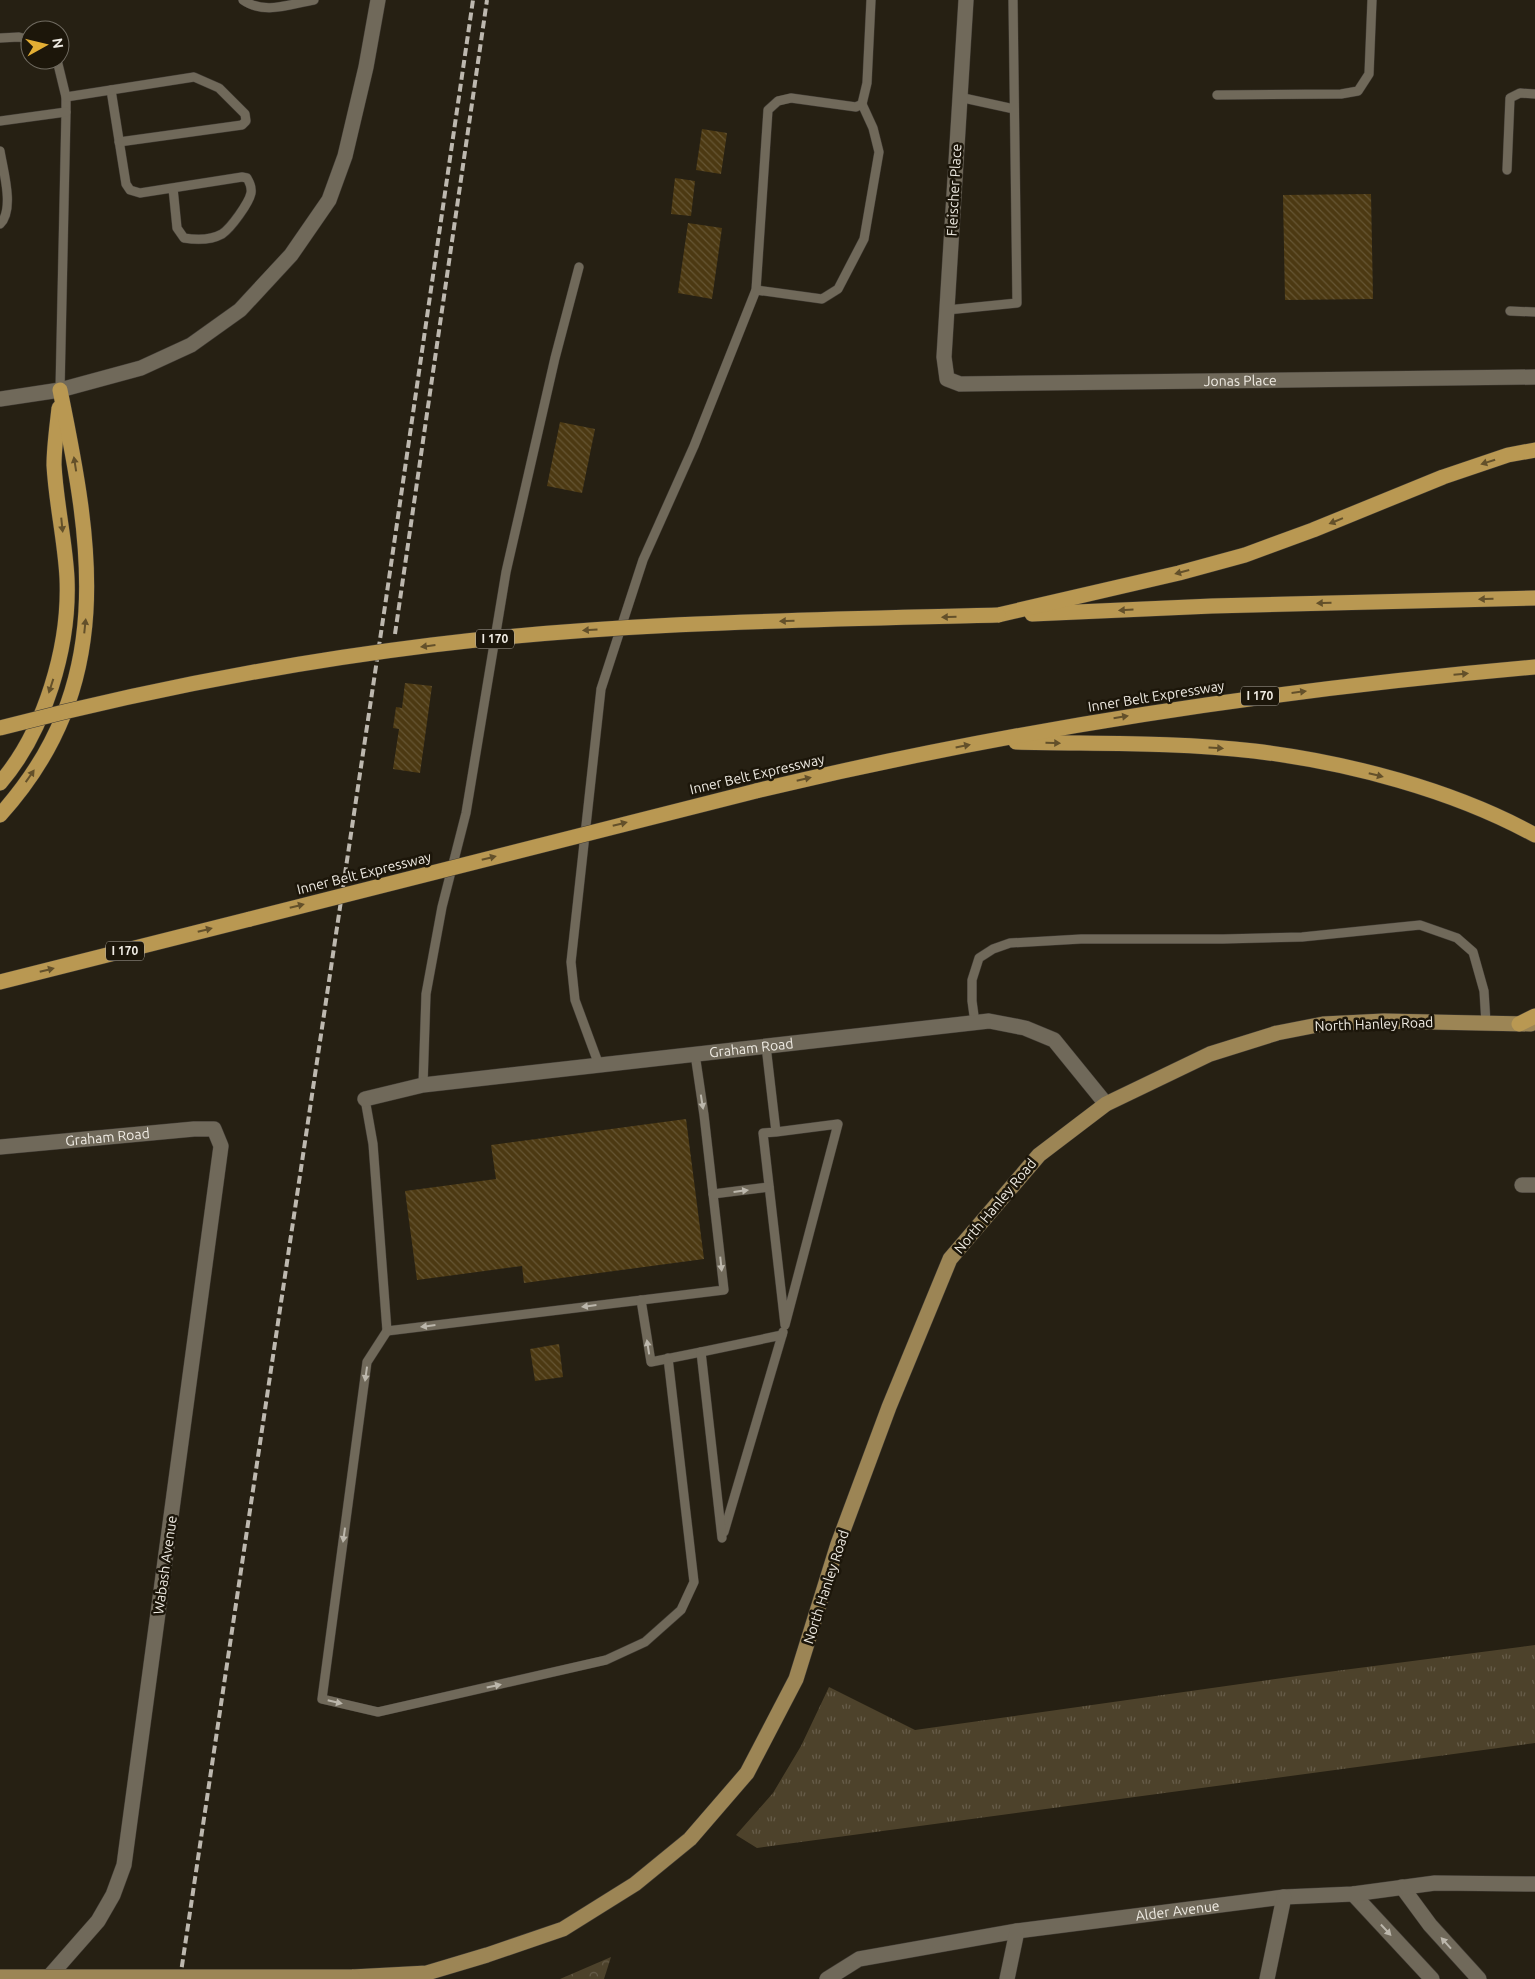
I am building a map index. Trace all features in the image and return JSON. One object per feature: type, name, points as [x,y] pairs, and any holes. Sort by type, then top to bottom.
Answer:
[{"type":"highway","points":[[0,783],[24,748],[43,711],[58,663],[65,620],[67,579],[54,464],[60,390]]},
{"type":"highway","points":[[0,815],[32,774],[52,739],[74,688],[83,645],[88,603],[86,538],[75,460],[60,390]]},
{"type":"highway","points":[[998,616],[1245,555],[1313,530],[1443,477],[1508,456],[1535,450]]},
{"type":"highway","name":"I 170","points":[[0,728],[84,707],[223,678],[433,645],[574,631],[698,623],[998,616],[1239,606],[1535,598]]},
{"type":"highway","name":"Inner Belt Expressway","points":[[0,982],[747,793],[858,767],[1116,718],[1258,697],[1397,680],[1535,667]]},
{"type":"highway","points":[[987,741],[1190,746],[1254,751],[1324,762],[1395,780],[1461,802],[1512,822],[1535,835]]},
{"type":"highway","points":[[1519,1024],[1535,1016]]},
{"type":"main road","name":"North Hanley Road","points":[[0,1977],[352,1977],[426,1973],[488,1955],[564,1929],[635,1884],[690,1838],[747,1773],[796,1679],[838,1544],[889,1407],[950,1259],[1039,1155],[1106,1104],[1210,1054],[1276,1033],[1324,1024],[1384,1021],[1535,1024]]},
{"type":"street","points":[[0,400],[60,390],[141,368],[191,345],[240,310],[291,255],[330,200],[345,156],[366,67],[378,0]]},
{"type":"street","name":"Fleischer Place","points":[[946,379],[944,357],[966,0]]},
{"type":"street","name":"Jonas Place","points":[[946,379],[960,384],[1535,377]]},
{"type":"street","name":"Graham Road","points":[[364,1098],[423,1085],[989,1021],[1025,1028],[1054,1040],[1106,1104]]},
{"type":"street","name":"Graham Road","points":[[0,1147],[214,1129]]},
{"type":"street","name":"Wabash Avenue","points":[[48,1979],[98,1922],[113,1894],[124,1865],[221,1146],[214,1129]]},
{"type":"street","name":"Alder Avenue","points":[[827,1979],[859,1959],[1017,1932],[1284,1897],[1353,1894],[1435,1883],[1535,1884]]},
{"type":"street","points":[[1402,1887],[1430,1925],[1478,1979]]},
{"type":"street","points":[[1353,1894],[1432,1979]]},
{"type":"street","points":[[1267,1979],[1284,1897]]},
{"type":"street","points":[[1007,1979],[1017,1932]]},
{"type":"lane","points":[[243,0],[253,7],[266,9],[314,0]]},
{"type":"lane","points":[[756,290],[822,299],[838,289],[864,239],[879,152],[873,128],[862,104],[867,83],[871,0]]},
{"type":"lane","points":[[947,310],[1017,303],[1012,0]]},
{"type":"lane","points":[[1216,94],[1341,94],[1358,91],[1369,74],[1372,0]]},
{"type":"lane","points":[[0,38],[20,37]]},
{"type":"lane","points":[[59,70],[66,97],[60,390]]},
{"type":"lane","points":[[66,97],[194,77],[219,88],[245,114],[246,121],[242,125],[119,142]]},
{"type":"lane","points":[[111,90],[126,184],[130,190],[140,193],[242,177],[248,178],[251,184],[248,200],[229,228],[215,236],[194,240],[184,238],[177,228],[172,188]]},
{"type":"lane","points":[[1507,170],[1510,98],[1520,94],[1535,94]]},
{"type":"lane","points":[[959,97],[1014,108]]},
{"type":"lane","points":[[599,1065],[575,1000],[570,962],[601,689],[642,560],[694,446],[756,290],[768,110],[778,101],[791,98],[856,107],[862,104]]},
{"type":"lane","points":[[0,121],[66,112]]},
{"type":"lane","points":[[0,151],[8,203],[6,217],[0,224]]},
{"type":"lane","points":[[423,1085],[426,994],[440,916],[466,813],[506,572],[555,358],[579,268]]},
{"type":"lane","points":[[1510,311],[1535,312]]},
{"type":"lane","points":[[975,1023],[972,980],[979,958],[993,949],[1010,943],[1082,938],[1302,938],[1420,925],[1457,938],[1473,952],[1484,991],[1486,1023]]},
{"type":"lane","points":[[766,1046],[776,1132]]},
{"type":"lane","points":[[388,1331],[724,1290],[695,1054]]},
{"type":"lane","points":[[364,1098],[373,1144],[388,1331],[367,1362],[322,1699],[378,1712],[606,1660],[645,1642],[681,1610],[694,1582],[668,1358]]},
{"type":"lane","points":[[701,1352],[722,1538],[785,1325],[838,1124],[763,1134],[785,1325]]},
{"type":"lane","points":[[713,1194],[769,1187]]},
{"type":"lane","points":[[641,1300],[651,1362],[782,1335]]},
{"type":"green space","points":[[1535,1645],[1535,1743],[757,1848],[736,1835],[773,1793],[801,1746],[829,1687],[915,1730],[1297,1676]]},
{"type":"green space","points":[[611,1957],[604,1979],[560,1979]]},
{"type":"building","points":[[702,129],[727,133],[721,174],[696,170]]},
{"type":"building","points":[[675,178],[695,181],[691,216],[671,214]]},
{"type":"building","points":[[1371,194],[1373,299],[1285,300],[1283,195]]},
{"type":"building","points":[[688,223],[722,228],[712,299],[678,293]]},
{"type":"building","points":[[560,422],[595,429],[582,493],[547,486]]},
{"type":"building","points":[[405,683],[432,686],[420,773],[393,769],[399,729],[393,728],[396,707],[402,708]]},
{"type":"building","points":[[686,1119],[704,1259],[524,1283],[522,1266],[417,1280],[405,1191],[496,1179],[491,1145]]},
{"type":"building","points":[[559,1344],[563,1377],[535,1381],[530,1349]]},
{"type":"railway","points":[[180,1979],[385,606],[473,0]]},
{"type":"railway","points":[[395,634],[487,0]]}]
